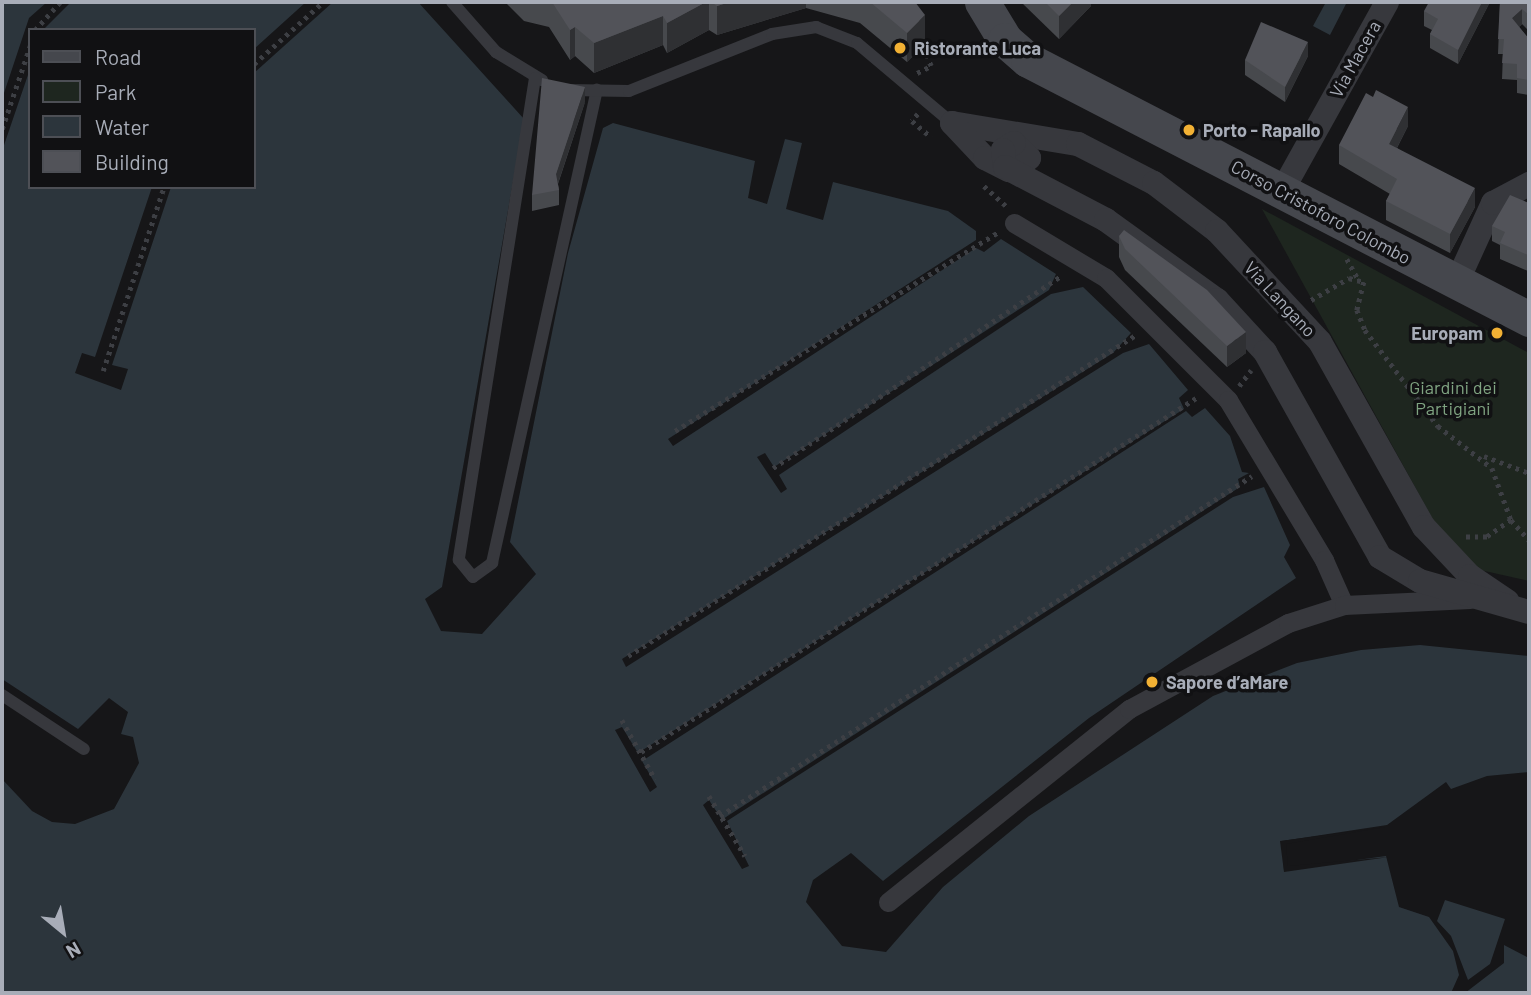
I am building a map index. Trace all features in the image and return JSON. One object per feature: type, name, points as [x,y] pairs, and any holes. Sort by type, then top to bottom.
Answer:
[{"type":"main road","name":"Corso Cristoforo Colombo","points":[[982,2],[1005,40],[1028,60],[1529,319]]},
{"type":"street","name":"Via Macera","points":[[1282,191],[1387,2]]},
{"type":"street","points":[[952,123],[1019,150]]},
{"type":"street","points":[[952,123],[985,158],[1019,150]]},
{"type":"street","name":"Via Langano","points":[[1019,150],[1078,144],[1154,183],[1217,231],[1298,314],[1424,527],[1469,576],[1524,607]]},
{"type":"street","name":"Via Langano","points":[[1019,150],[1173,262],[1265,352],[1380,557],[1420,581],[1472,599],[1524,607]]},
{"type":"street","points":[[1457,282],[1493,203],[1529,184]]},
{"type":"street","points":[[1014,223],[1106,278],[1228,400],[1324,560],[1344,605]]},
{"type":"street","points":[[887,902],[1129,709],[1288,623],[1344,605],[1472,599]]},
{"type":"lane","points":[[452,2],[496,52],[535,78],[565,90],[629,91],[772,34],[816,27],[857,43],[952,123]]},
{"type":"lane","points":[[535,78],[459,560],[473,577],[492,563],[597,90]]},
{"type":"lane","points":[[2,695],[84,749]]},
{"type":"path","points":[[37,28],[60,2]]},
{"type":"path","points":[[256,63],[323,2]]},
{"type":"path","points":[[916,36],[931,66],[916,72]]},
{"type":"path","points":[[2,129],[28,52]]},
{"type":"path","points":[[103,371],[163,189]]},
{"type":"path","points":[[675,431],[1014,223]]},
{"type":"path","points":[[772,468],[1065,274]]},
{"type":"path","points":[[1298,314],[1342,281],[1364,282],[1357,310],[1365,330],[1438,426],[1482,455],[1529,472]]},
{"type":"path","points":[[628,656],[1135,335]]},
{"type":"path","points":[[1228,400],[1265,352]]},
{"type":"path","points":[[641,752],[1197,398]]},
{"type":"path","points":[[1482,455],[1511,520],[1529,540]]},
{"type":"path","points":[[720,816],[1253,475]]},
{"type":"path","points":[[1447,552],[1462,538],[1487,537],[1511,520]]},
{"type":"path","points":[[622,720],[656,779]]},
{"type":"path","points":[[709,796],[744,856]]},
{"type":"green space","name":"Giardini dei Partigiani","points":[[1262,209],[1529,353],[1529,581],[1458,565]]},
{"type":"water","points":[[2,2],[47,2],[29,18],[2,99]]},
{"type":"water","points":[[71,2],[306,2],[256,47],[256,28],[45,28]]},
{"type":"water","points":[[333,2],[418,2],[524,119],[442,587],[425,599],[441,631],[482,634],[536,574],[510,542],[568,253],[603,128],[613,123],[755,161],[748,198],[767,204],[785,139],[802,143],[786,209],[823,220],[833,182],[948,211],[976,231],[976,240],[668,439],[673,446],[976,248],[984,252],[1001,239],[1056,274],[1049,290],[774,467],[765,453],[757,457],[781,493],[787,489],[779,475],[1051,294],[1083,287],[1131,333],[1113,353],[622,659],[626,667],[1123,353],[1149,344],[1188,390],[1179,398],[1184,409],[638,753],[622,727],[615,730],[650,792],[657,787],[642,761],[1186,411],[1192,417],[1205,408],[1230,436],[1242,472],[1249,473],[1238,479],[1240,487],[722,820],[709,800],[703,805],[742,869],[749,866],[727,821],[1233,497],[1264,487],[1290,545],[1284,557],[1296,578],[1089,718],[883,881],[851,853],[813,880],[806,902],[842,946],[886,952],[943,887],[1029,816],[1213,696],[1297,663],[1361,650],[1420,645],[1529,656],[1529,772],[1487,776],[1451,789],[1446,782],[1387,825],[1282,841],[1284,870],[1386,856],[1399,907],[1429,917],[1453,951],[1459,975],[1451,993],[2,993],[2,779],[32,811],[52,822],[75,824],[114,809],[139,763],[133,737],[121,734],[128,712],[109,698],[78,729],[2,679],[2,151],[28,75],[28,189],[151,189],[95,357],[82,353],[75,373],[121,390],[128,369],[112,365],[170,189],[256,189],[256,71]]},
{"type":"water","points":[[1326,2],[1347,2],[1330,35],[1313,26]]},
{"type":"water","points":[[1445,900],[1505,919],[1490,964],[1468,980],[1451,936],[1437,921]]},
{"type":"water","points":[[1504,945],[1529,958],[1529,993],[1465,993],[1504,963]]},
{"type":"pier","points":[[1386,827],[1286,844],[1288,866],[1389,857],[1284,872],[1280,841]]},
{"type":"building","points":[[552,2],[706,2],[667,23],[663,16],[594,43],[575,27],[570,30]]},
{"type":"building","points":[[711,2],[730,2],[717,6]]},
{"type":"building","points":[[870,2],[915,2],[925,15],[907,33]]},
{"type":"building","points":[[1045,2],[1073,2],[1059,16]]},
{"type":"building","points":[[1429,2],[1482,2],[1458,50],[1430,34],[1438,19],[1424,11]]},
{"type":"building","points":[[1500,2],[1529,2],[1529,15],[1522,9],[1512,18],[1529,39],[1529,80],[1517,78],[1517,64],[1502,63],[1504,39],[1498,39]]},
{"type":"building","points":[[1261,22],[1308,42],[1285,87],[1245,60]]},
{"type":"building","points":[[542,78],[585,87],[556,174],[559,190],[532,195]]},
{"type":"building","points":[[1376,90],[1408,107],[1389,144],[1475,188],[1450,234],[1386,201],[1397,179],[1339,145],[1366,93],[1373,97]]},
{"type":"building","points":[[1510,195],[1529,203],[1528,255],[1500,243],[1505,232],[1492,226]]},
{"type":"building","points":[[1124,230],[1207,290],[1246,332],[1227,346],[1125,249],[1119,236]]},
{"type":"place","name":"Ristorante Luca","points":[[900,48]]},
{"type":"place","name":"Porto - Rapallo","points":[[1189,130]]},
{"type":"place","name":"Europam","points":[[1497,333]]},
{"type":"place","name":"Sapore d’aMare","points":[[1152,682]]}]
